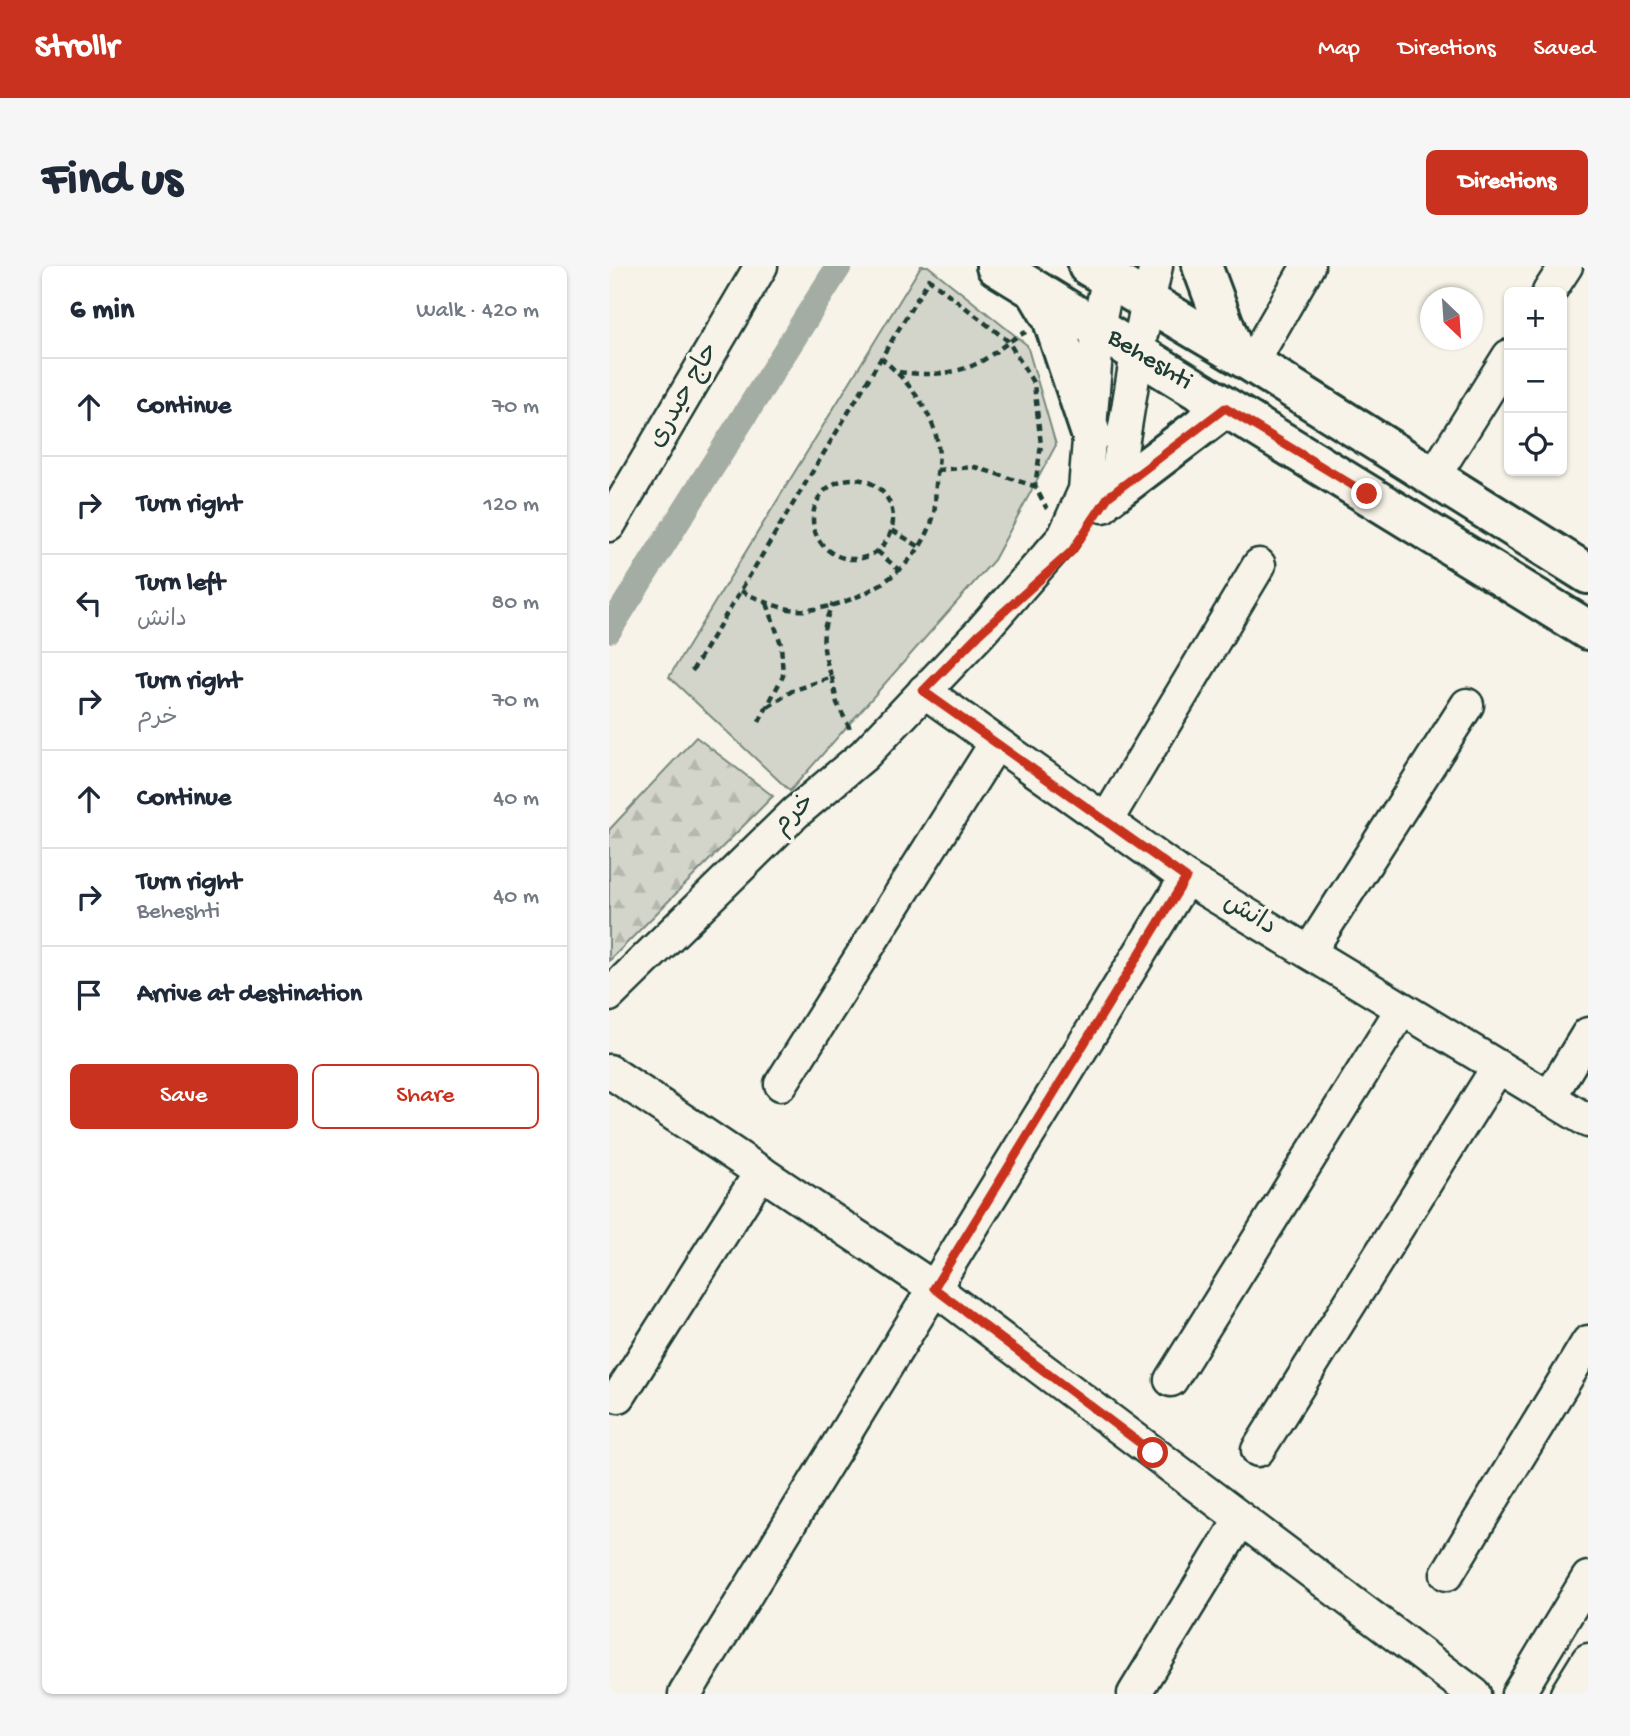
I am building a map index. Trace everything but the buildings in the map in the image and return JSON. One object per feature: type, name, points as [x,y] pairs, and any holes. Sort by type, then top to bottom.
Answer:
[{"type":"main road","name":"Beheshti","points":[[996,266],[1588,630]]},
{"type":"main road","points":[[1202,266],[1243,358]]},
{"type":"main road","name":"Beheshti","points":[[1103,270],[1152,283],[1243,358],[1588,574]]},
{"type":"main road","points":[[1036,291],[1052,318],[1091,434]]},
{"type":"main road","points":[[1108,497],[1225,408]]},
{"type":"main road","points":[[1509,581],[1535,541]]},
{"type":"street","name":"حاج حیدری","points":[[609,525],[761,266]]},
{"type":"street","points":[[1243,358],[1308,266]]},
{"type":"street","points":[[1552,287],[1566,266]]},
{"type":"street","name":"خرم","points":[[609,995],[795,813],[864,755],[979,634],[1064,537],[1085,490],[1103,270]]},
{"type":"street","name":"خرم","points":[[979,634],[1072,551],[1108,497],[1117,476],[1137,353],[1152,283]]},
{"type":"street","points":[[1434,476],[1504,364]]},
{"type":"street","points":[[1106,821],[1259,565]]},
{"type":"street","name":"دانش","points":[[923,691],[1186,878],[1588,1121]]},
{"type":"street","points":[[1309,952],[1467,705]]},
{"type":"street","points":[[781,1084],[996,743]]},
{"type":"street","points":[[685,1694],[1186,878]]},
{"type":"street","points":[[1171,1380],[1402,1009]]},
{"type":"street","points":[[1549,1098],[1588,1034]]},
{"type":"street","points":[[1258,1450],[1498,1067]]},
{"type":"street","points":[[609,1071],[934,1288],[1474,1694]]},
{"type":"street","points":[[619,1396],[761,1172]]},
{"type":"street","points":[[1447,1574],[1588,1342]]},
{"type":"street","points":[[1133,1694],[1241,1519]]},
{"type":"street","points":[[1518,1694],[1588,1578]]},
{"type":"street","points":[[1567,1694],[1588,1660]]},
{"type":"path","points":[[692,671],[929,279],[1008,341],[1034,384],[1041,445],[1035,486],[975,467],[937,470]]},
{"type":"path","points":[[898,372],[925,375],[955,370],[984,360],[1008,341]]},
{"type":"path","points":[[741,591],[767,603],[806,610],[858,597],[899,570],[920,547],[933,520],[939,447],[929,416],[898,372],[881,358]]},
{"type":"path","points":[[845,480],[871,484],[890,503],[891,530],[877,551],[852,559],[829,551],[820,542],[813,517],[822,494],[832,485],[845,480]]},
{"type":"path","points":[[891,530],[920,547]]},
{"type":"path","points":[[877,551],[899,570]]},
{"type":"path","points":[[759,722],[783,676],[781,644],[767,603]]},
{"type":"path","points":[[833,603],[823,624],[824,656],[832,677],[837,703],[864,755]]},
{"type":"path","points":[[768,707],[792,691],[832,677]]},
{"type":"green space","points":[[921,266],[928,266],[1027,345],[1056,445],[994,560],[790,791],[669,677]]},
{"type":"green space","points":[[696,737],[773,796],[609,961],[609,830]]},
{"type":"waterway","points":[[609,630],[839,266]]},
{"type":"route","points":[[1153,1453],[934,1288],[1186,878],[923,691],[979,634],[1072,551],[1108,497],[1225,408],[1367,494]]}]
